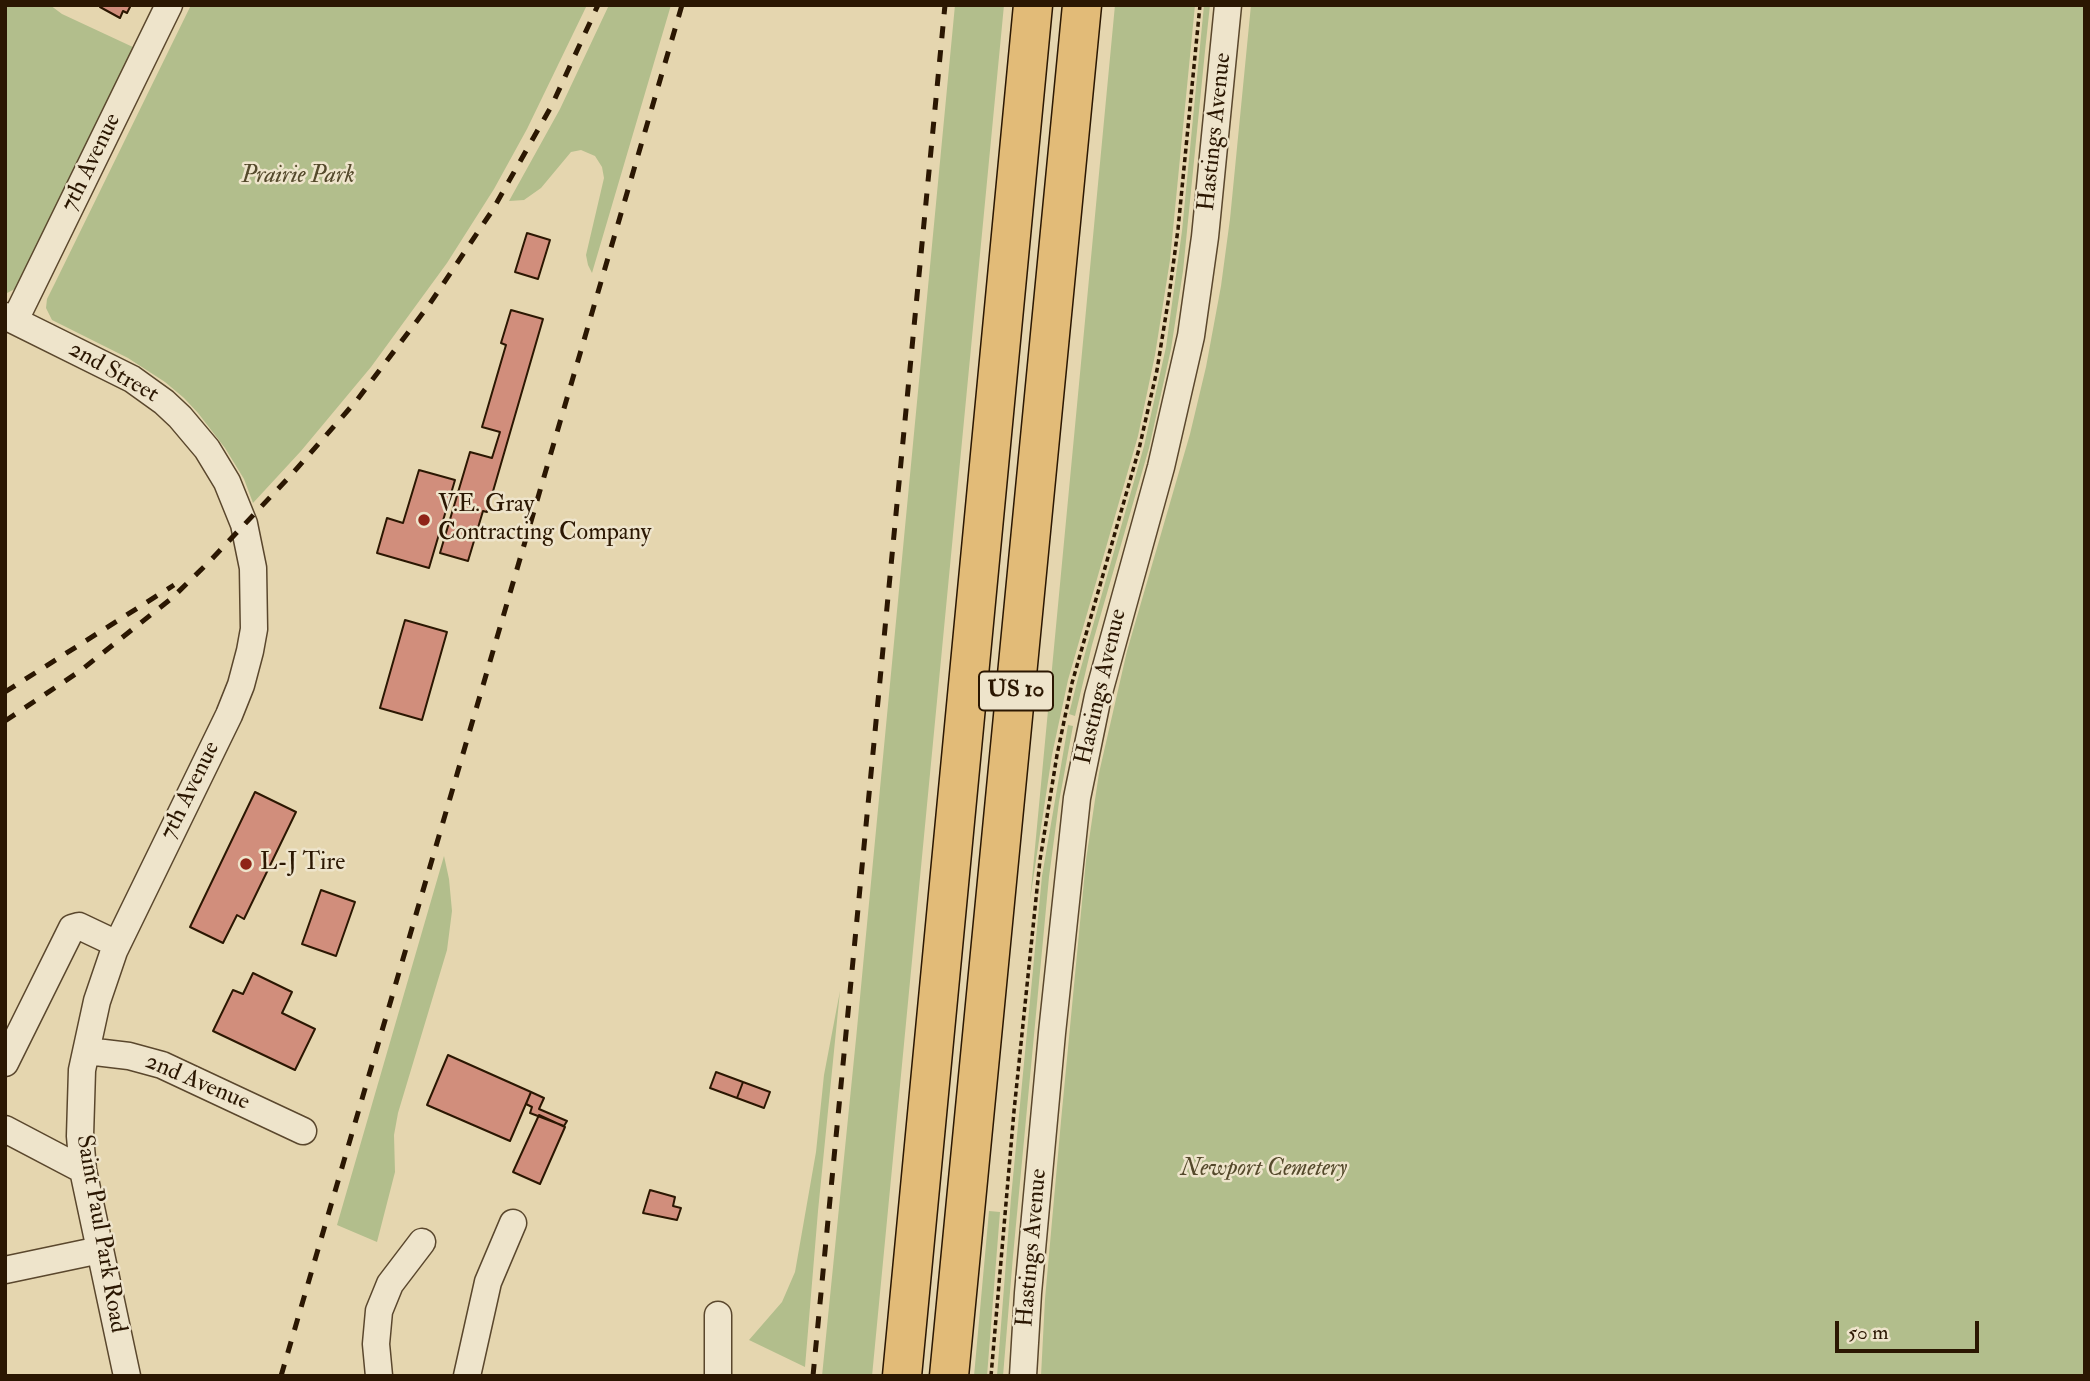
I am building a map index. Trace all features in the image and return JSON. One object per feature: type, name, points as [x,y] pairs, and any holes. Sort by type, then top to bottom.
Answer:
[{"type":"highway","name":"US 10","points":[[902,1376],[1033,5]]},
{"type":"highway","name":"US 10","points":[[949,1376],[1082,5]]},
{"type":"highway","points":[[886,1376],[901,1216],[939,983]]},
{"type":"street","name":"7th Avenue","points":[[10,318],[169,5]]},
{"type":"street","name":"Hastings Avenue","points":[[1023,1376],[1052,1034],[1077,798],[1101,683],[1167,442],[1191,336],[1205,237],[1228,5]]},
{"type":"street","name":"2nd Street","points":[[10,318],[120,372],[164,402],[191,428],[214,459],[234,496],[244,524]]},
{"type":"street","name":"7th Avenue","points":[[87,1051],[97,1001],[117,944],[229,715],[241,685],[255,616],[253,568],[244,524]]},
{"type":"street","points":[[5,1063],[72,928],[79,926],[117,944]]},
{"type":"street","name":"2nd Avenue","points":[[87,1051],[129,1055],[162,1065],[303,1131]]},
{"type":"street","name":"Saint Paul Park Road","points":[[87,1051],[82,1070],[80,1110],[83,1170],[127,1376]]},
{"type":"street","points":[[5,1129],[83,1170]]},
{"type":"street","points":[[467,1376],[488,1282],[513,1223]]},
{"type":"street","points":[[379,1376],[376,1344],[379,1311],[390,1284],[422,1242]]},
{"type":"street","points":[[5,1270],[100,1250]]},
{"type":"street","points":[[718,1315],[718,1376]]},
{"type":"green space","points":[[5,5],[50,5],[62,14],[135,48],[17,288],[5,294]]},
{"type":"green space","name":"Prairie Park","points":[[191,5],[587,5],[527,129],[494,189],[447,263],[371,367],[301,451],[253,503],[244,479],[225,448],[184,398],[128,358],[52,320],[46,308],[47,299]]},
{"type":"green space","points":[[609,5],[671,5],[592,273],[586,255],[604,178],[602,167],[595,156],[581,150],[571,152],[541,188],[524,200],[509,201],[560,109]]},
{"type":"green space","points":[[955,5],[1004,5],[872,1376],[822,1376],[856,1039]]},
{"type":"green space","points":[[1115,5],[1195,5],[1170,260],[1155,355],[1138,436],[1068,680],[1052,755],[1030,900]]},
{"type":"green space","points":[[1204,5],[1210,5],[1183,271],[1171,349],[1149,448],[1092,645],[1075,716],[1069,714],[1144,446],[1166,347],[1182,231]]},
{"type":"green space","name":"Newport Cemetery","points":[[1251,5],[2085,5],[2085,1376],[1041,1376],[1045,1299],[1086,860],[1099,773],[1127,651],[1190,434],[1206,367],[1230,219]]},
{"type":"green space","points":[[1068,725],[1073,726],[1049,877],[1003,1376],[997,1376],[1042,876]]},
{"type":"green space","points":[[444,856],[452,911],[447,950],[398,1113],[394,1135],[395,1172],[377,1242],[337,1225]]},
{"type":"green space","points":[[840,991],[805,1367],[749,1340],[782,1302],[795,1272],[816,1152],[824,1075]]},
{"type":"green space","points":[[989,1211],[1000,1212],[987,1376],[974,1376]]},
{"type":"building","points":[[131,5],[127,13],[123,11],[120,18],[100,7]]},
{"type":"building","points":[[527,233],[550,240],[538,279],[515,272]]},
{"type":"building","points":[[511,310],[543,319],[487,512],[483,511],[468,561],[440,553],[470,452],[492,458],[500,432],[482,427],[506,345],[501,343]]},
{"type":"building","name":"V.E. Gray Contracting Company","points":[[419,470],[455,480],[429,568],[377,553],[387,518],[403,523]]},
{"type":"building","points":[[405,620],[447,632],[422,720],[380,708]]},
{"type":"building","name":"L-J Tire","points":[[255,792],[296,812],[244,919],[237,915],[223,943],[190,927]]},
{"type":"building","points":[[321,890],[355,902],[336,956],[302,944]]},
{"type":"building","points":[[253,973],[292,992],[282,1013],[315,1029],[295,1070],[213,1031],[233,990],[243,994]]},
{"type":"building","points":[[448,1055],[531,1092],[510,1141],[427,1105]]},
{"type":"building","points":[[716,1072],[743,1082],[737,1098],[710,1088]]},
{"type":"building","points":[[743,1082],[770,1092],[764,1108],[737,1098]]},
{"type":"building","points":[[531,1092],[544,1098],[539,1109],[567,1121],[564,1126],[530,1113],[532,1107],[526,1104]]},
{"type":"building","points":[[539,1115],[565,1127],[540,1184],[513,1172]]},
{"type":"building","points":[[650,1190],[675,1197],[673,1206],[681,1208],[677,1220],[643,1213]]},
{"type":"railway","points":[[5,721],[80,671],[172,598],[292,474],[357,400],[429,305],[492,211],[552,105],[598,5]]},
{"type":"railway","points":[[281,1376],[682,5]]},
{"type":"railway","points":[[813,1376],[945,5]]},
{"type":"railway","points":[[5,692],[174,585]]},
{"type":"place","name":"V.E. Gray Contracting Company","points":[[424,520]]},
{"type":"place","name":"L-J Tire","points":[[246,864]]}]
